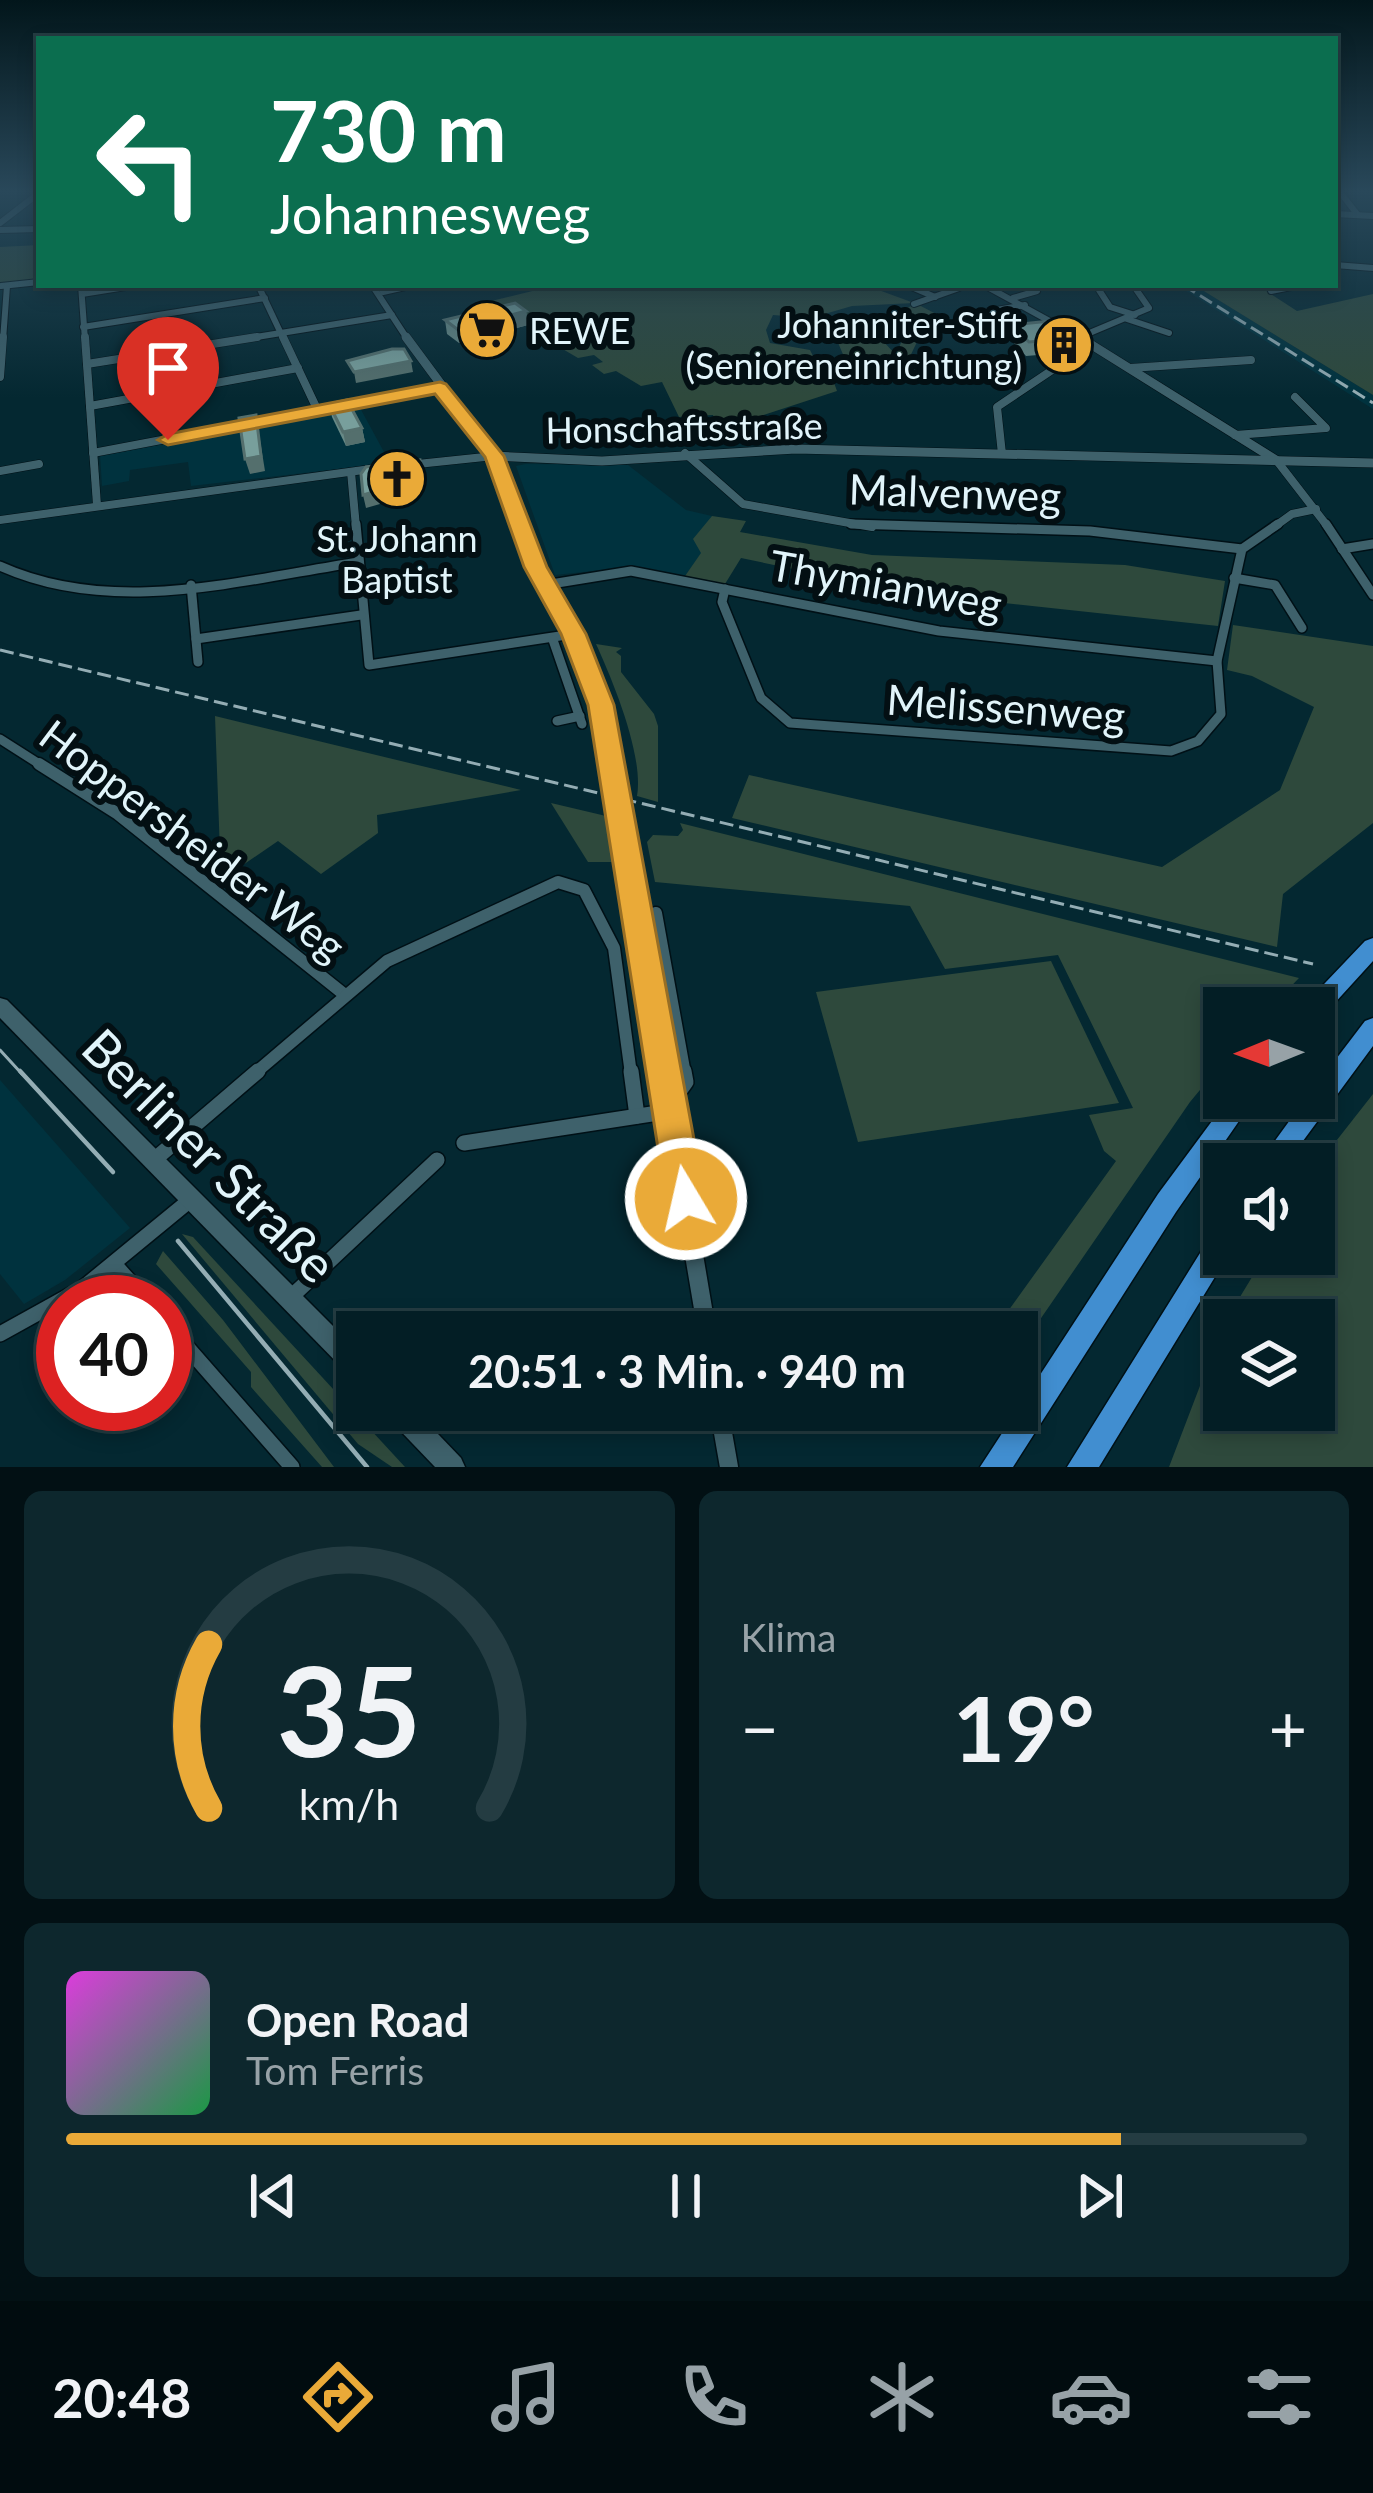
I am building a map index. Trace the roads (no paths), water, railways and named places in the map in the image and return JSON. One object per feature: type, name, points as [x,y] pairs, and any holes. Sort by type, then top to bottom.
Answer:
[{"type":"highway","points":[[1335,988],[1373,947]]},
{"type":"highway","points":[[1287,1143],[1373,1028]]},
{"type":"highway","points":[[995,1467],[1167,1203],[1228,1119]]},
{"type":"highway","points":[[1082,1467],[1203,1272]]},
{"type":"main road","name":"Berliner Straße","points":[[0,1006],[336,1345]]},
{"type":"main road","points":[[418,1431],[452,1467]]},
{"type":"street","points":[[1338,265],[1373,268]]},
{"type":"street","points":[[0,377],[3,286],[36,282]]},
{"type":"street","points":[[260,288],[318,411]]},
{"type":"street","points":[[374,288],[440,388],[494,456],[545,585],[573,634],[601,705],[704,1311]]},
{"type":"street","points":[[383,292],[401,288]]},
{"type":"street","points":[[914,288],[934,297]]},
{"type":"street","points":[[991,288],[1091,344],[1277,461],[1316,509],[1373,595]]},
{"type":"street","points":[[1101,288],[1110,307],[1168,333]]},
{"type":"street","points":[[1079,337],[1149,308],[1135,288]]},
{"type":"street","points":[[1271,291],[1286,288]]},
{"type":"street","points":[[81,289],[98,505]]},
{"type":"street","points":[[914,304],[959,289]]},
{"type":"street","points":[[1013,298],[1037,291]]},
{"type":"street","points":[[83,327],[265,298]]},
{"type":"street","points":[[951,308],[962,316],[1025,305]]},
{"type":"street","points":[[87,364],[392,315]]},
{"type":"street","points":[[962,316],[963,337]]},
{"type":"street","points":[[1001,454],[997,407],[1091,344]]},
{"type":"street","points":[[1130,368],[1251,360]]},
{"type":"street","points":[[90,406],[298,368]]},
{"type":"street","points":[[93,453],[440,388]]},
{"type":"street","points":[[1235,435],[1326,428],[1295,398]]},
{"type":"street","points":[[1247,460],[1253,456],[1248,443]]},
{"type":"street","name":"Honschaftsstraße","points":[[0,520],[494,456],[587,461],[796,448],[1373,464]]},
{"type":"street","name":"Malvenweg","points":[[685,453],[743,504],[761,509],[880,528],[1079,530],[1242,549]]},
{"type":"street","points":[[0,470],[39,464]]},
{"type":"street","points":[[351,472],[369,665],[573,634]]},
{"type":"street","points":[[1242,549],[1292,514],[1316,509]]},
{"type":"street","points":[[1342,549],[1373,544]]},
{"type":"street","name":"Melissenweg","points":[[725,589],[722,602],[761,698],[790,723],[1171,751],[1198,741],[1221,714],[1217,662],[1242,549]]},
{"type":"street","points":[[0,566],[25,579],[68,588],[126,590],[359,562]]},
{"type":"street","name":"Thymianweg","points":[[545,585],[631,571],[939,632],[1217,662]]},
{"type":"street","points":[[1234,578],[1274,585],[1303,628]]},
{"type":"street","points":[[191,585],[198,662]]},
{"type":"street","points":[[196,639],[361,615]]},
{"type":"street","points":[[553,640],[581,720],[557,721]]},
{"type":"street","name":"Hoppersheider Weg","points":[[0,739],[118,814],[345,995]]},
{"type":"street","points":[[151,1163],[345,995],[404,951],[549,885],[577,884],[600,914],[614,948],[637,1117]]},
{"type":"street","points":[[656,914],[686,1082],[681,1089],[668,1091]]},
{"type":"street","points":[[464,1143],[671,1111]]},
{"type":"street","points":[[290,1298],[437,1160]]},
{"type":"street","points":[[0,1334],[115,1265],[189,1201]]},
{"type":"street","points":[[115,1265],[124,1275]]},
{"type":"street","points":[[192,1353],[292,1467]]},
{"type":"street","points":[[723,1431],[729,1467]]},
{"type":"tram line","points":[[0,1050],[22,1074]]},
{"type":"tram line","points":[[20,1071],[113,1172]]},
{"type":"tram line","points":[[178,1241],[367,1467]]},
{"type":"railway","points":[[1188,288],[1373,403]]},
{"type":"railway","points":[[0,650],[1313,964]]},
{"type":"place","name":"REWE","points":[[487,330]]},
{"type":"place","name":"Johanniter-Stift (Senioreneinrichtung)","points":[[1064,345]]},
{"type":"place","name":"St. Johann Baptist","points":[[397,479]]}]
